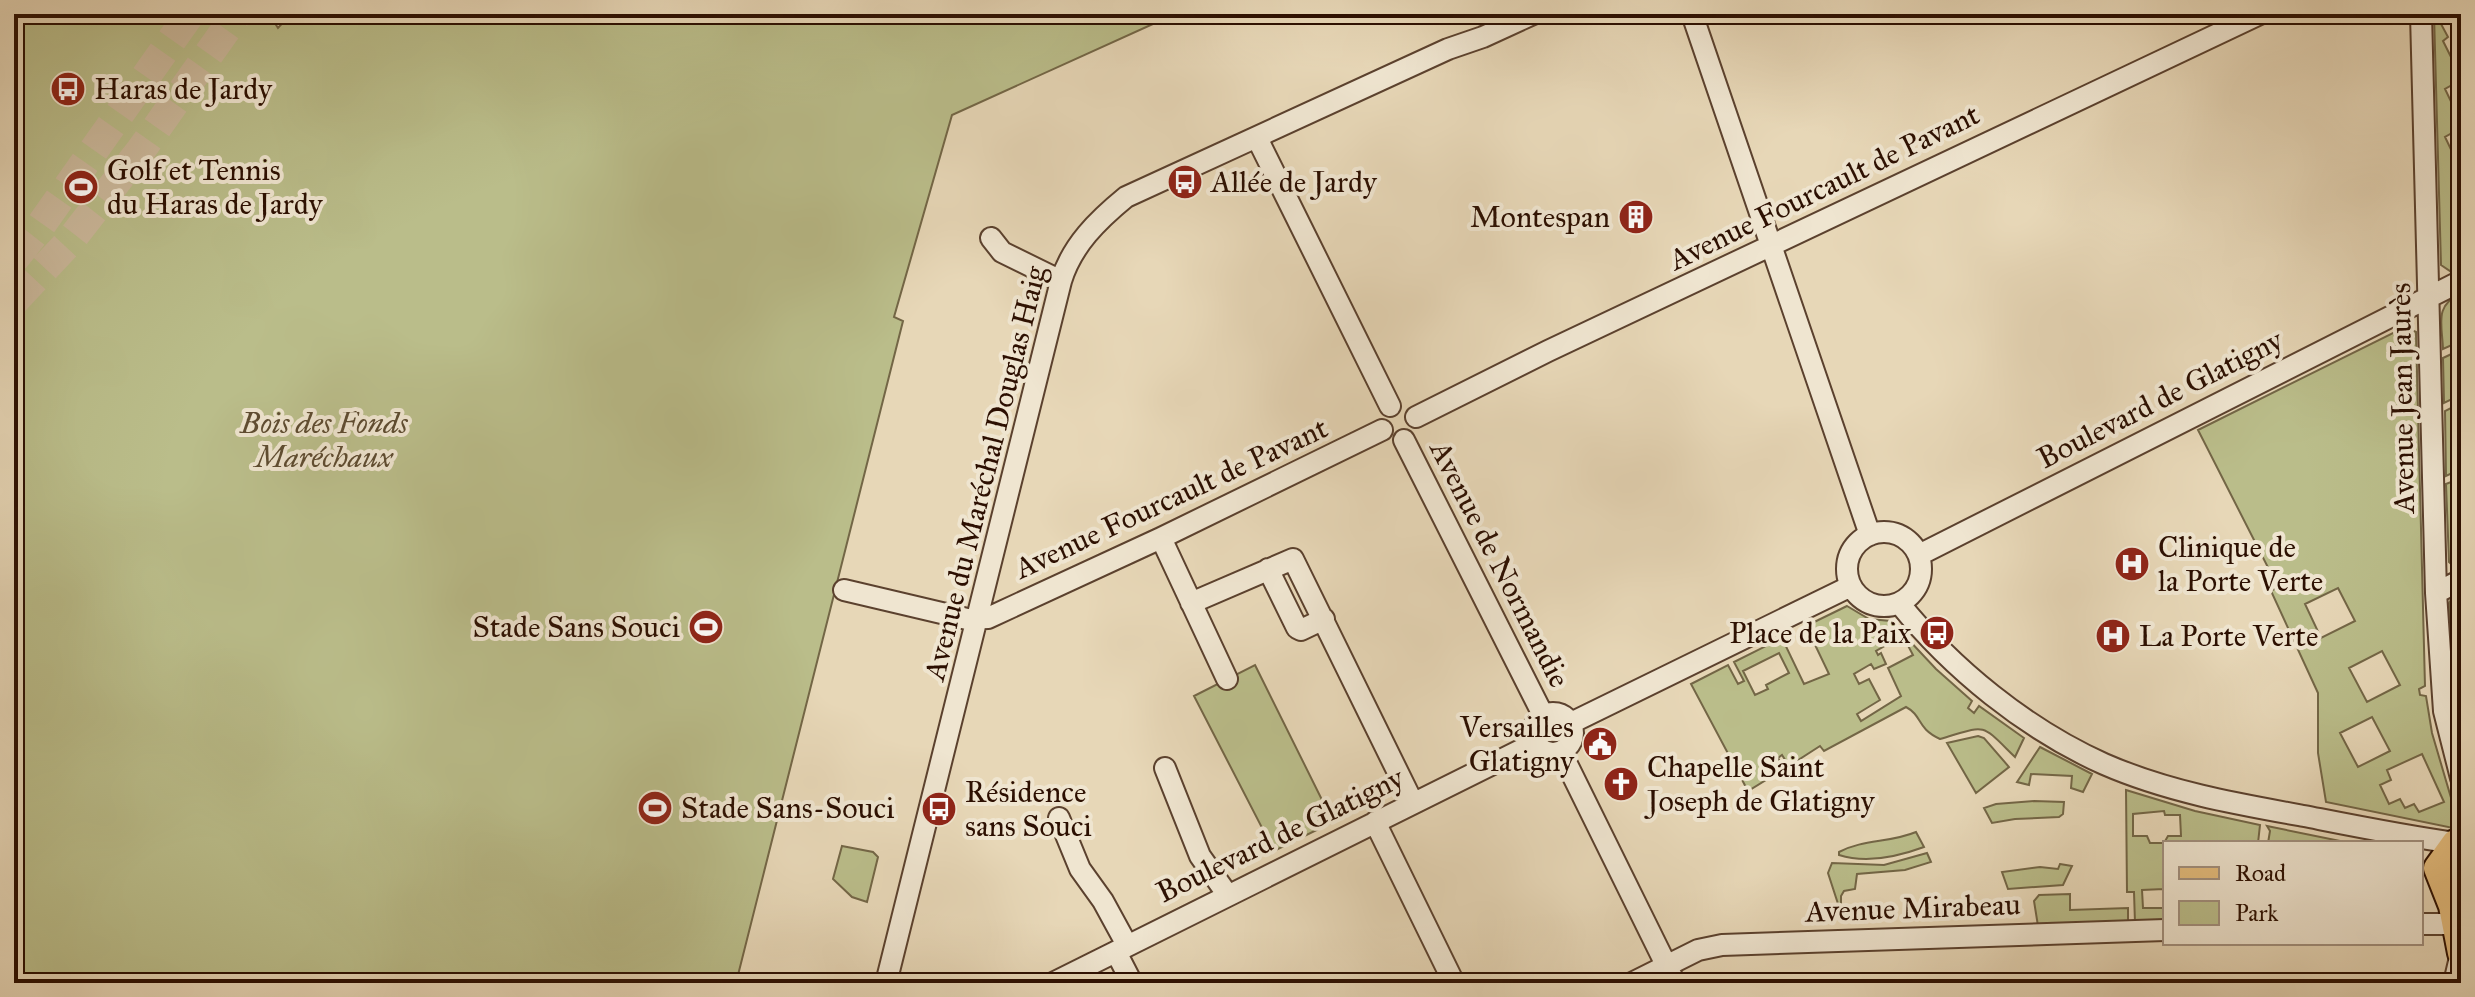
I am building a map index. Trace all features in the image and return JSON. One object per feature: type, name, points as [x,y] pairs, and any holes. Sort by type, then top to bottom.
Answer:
[{"type":"main road","points":[[2423,849],[2458,842]]},
{"type":"main road","points":[[2423,852],[2446,887],[2461,953]]},
{"type":"street","name":"Avenue du Maréchal Douglas Haig","points":[[886,983],[1061,281],[1087,233],[1126,197],[1448,49],[1533,14]]},
{"type":"street","points":[[1692,14],[1870,535]]},
{"type":"street","name":"Avenue Fourcault de Pavant","points":[[1416,417],[1548,351],[2260,14]]},
{"type":"street","name":"Avenue Jean Jaurès","points":[[2421,14],[2436,593],[2444,711],[2461,778]]},
{"type":"street","points":[[1257,138],[1390,406]]},
{"type":"street","points":[[991,238],[1002,252],[1061,281]]},
{"type":"street","name":"Boulevard de Glatigny","points":[[1919,555],[2461,281]]},
{"type":"street","points":[[1390,406],[1406,406],[1416,417],[1416,429],[1404,440],[1391,439],[1382,430],[1382,414],[1390,406]]},
{"type":"street","name":"Avenue Fourcault de Pavant","points":[[977,619],[999,613],[1161,538],[1382,430]]},
{"type":"street","name":"Avenue de Normandie","points":[[1404,440],[1543,715]]},
{"type":"street","points":[[1881,532],[1903,537],[1919,555],[1921,576],[1916,588],[1899,603],[1875,605],[1861,598],[1851,586],[1847,569],[1851,552],[1870,535],[1881,532]]},
{"type":"street","points":[[1161,538],[1227,679]]},
{"type":"street","points":[[1191,603],[1268,569],[1297,628],[1301,630],[1324,619],[1413,803]]},
{"type":"street","points":[[2436,593],[2461,580]]},
{"type":"street","points":[[1571,723],[1851,586]]},
{"type":"street","points":[[844,590],[977,619]]},
{"type":"street","points":[[1899,603],[1932,641],[2007,705],[2057,739],[2103,763],[2144,779],[2228,802],[2388,841]]},
{"type":"street","points":[[1556,712],[1571,723],[1571,743],[1561,752],[1549,753],[1535,743],[1532,730],[1543,715],[1556,712]]},
{"type":"street","name":"Boulevard de Glatigny","points":[[1053,983],[1535,743]]},
{"type":"street","points":[[1561,752],[1671,974]]},
{"type":"street","points":[[1165,768],[1200,856],[1227,894]]},
{"type":"street","points":[[1059,818],[1067,844],[1080,869],[1103,901],[1132,983]]},
{"type":"street","points":[[1375,822],[1454,983]]},
{"type":"street","points":[[2423,849],[2458,842]]},
{"type":"street","points":[[2423,924],[2455,924]]},
{"type":"street","name":"Avenue Mirabeau","points":[[1632,983],[1671,974],[1698,950],[1722,945],[2163,930]]},
{"type":"street","points":[[2454,983],[2461,953]]},
{"type":"green space","name":"Bois des Fonds Maréchaux","points":[[14,14],[269,14],[278,28],[291,14],[1175,14],[952,115],[894,317],[903,321],[736,983],[14,983]]},
{"type":"green space","points":[[2434,14],[2461,14],[2461,31],[2453,17],[2441,24],[2448,37],[2443,41],[2455,65],[2461,63],[2461,80],[2445,89],[2456,112],[2461,110],[2461,128],[2445,137],[2456,160],[2461,158],[2461,266],[2450,271],[2441,265]]},
{"type":"green space","points":[[2461,293],[2461,406],[2452,411],[2461,432],[2461,455],[2457,458],[2461,469],[2446,476],[2445,411],[2459,404],[2456,397],[2444,403],[2443,358],[2458,351],[2454,344],[2443,349],[2441,323],[2447,304]]},
{"type":"green space","points":[[2405,327],[2416,332],[2425,686],[2419,689],[2420,695],[2426,696],[2432,733],[2459,825],[2453,828],[2326,802],[2318,753],[2318,693],[2271,591],[2278,587],[2198,430]],"holes":[[[2338,588],[2355,621],[2321,638],[2305,604]],[[2382,651],[2400,685],[2367,702],[2349,668]],[[2372,717],[2390,751],[2358,767],[2340,733]],[[2422,754],[2444,802],[2419,812],[2414,804],[2405,808],[2400,799],[2389,804],[2380,785],[2391,780],[2387,770]]]},
{"type":"green space","points":[[2451,482],[2461,501],[2461,568],[2458,570],[2449,562],[2446,484]]},
{"type":"green space","points":[[2461,591],[2461,638],[2457,639],[2458,682],[2461,682],[2459,724],[2452,684],[2449,603]]},
{"type":"green space","points":[[1847,606],[1869,619],[1891,621],[1936,669],[1972,701],[1968,708],[1974,713],[1979,706],[2024,738],[2015,757],[1995,737],[1982,730],[1975,729],[1940,739],[1927,731],[1906,707],[1824,751],[1820,746],[1789,766],[1782,755],[1778,758],[1784,769],[1748,791],[1691,684],[1728,665],[1738,684],[1744,681],[1734,662],[1782,638],[1804,684],[1829,674],[1806,626]],"holes":[[[1904,638],[1913,655],[1888,668],[1901,696],[1861,721],[1857,714],[1880,700],[1869,679],[1859,684],[1854,674],[1871,664],[1874,669],[1886,664],[1881,653],[1878,655],[1876,651]],[[1779,653],[1789,673],[1766,685],[1768,689],[1755,695],[1743,671]]]},
{"type":"green space","points":[[1255,665],[1333,822],[1274,851],[1194,696]]},
{"type":"green space","points":[[1978,736],[1984,738],[2009,767],[1976,793],[1947,743]]},
{"type":"green space","points":[[2040,747],[2092,774],[2083,792],[2071,788],[2072,776],[2031,774],[2029,785],[2017,782]]},
{"type":"green space","points":[[2126,790],[2195,811],[2260,825],[2258,841],[2165,841],[2168,836],[2181,836],[2180,815],[2165,815],[2164,811],[2133,814],[2133,836],[2147,836],[2150,843],[2163,843],[2163,889],[2142,890],[2143,908],[2163,908],[2163,922],[2135,923],[2134,892],[2127,892]]},
{"type":"green space","points":[[2064,802],[2063,814],[2059,817],[1992,823],[1984,808],[1996,804]]},
{"type":"green space","points":[[2267,826],[2341,841],[2268,841],[2270,831]]},
{"type":"green space","points":[[1916,832],[1924,847],[1903,854],[1871,859],[1839,855],[1839,852],[1858,845]]},
{"type":"green space","points":[[842,846],[873,852],[878,857],[867,902],[852,897],[833,879]]},
{"type":"green space","points":[[1927,853],[1931,862],[1905,870],[1857,874],[1855,889],[1844,891],[1841,896],[1841,913],[1828,873],[1832,863],[1884,865]]},
{"type":"green space","points":[[2060,864],[2072,866],[2063,885],[2008,889],[2002,872],[2040,867],[2058,869]]},
{"type":"green space","points":[[2070,894],[2070,910],[2128,908],[2128,923],[2038,926],[2034,901],[2039,895]]},
{"type":"tunnel","points":[[14,259],[190,14]]},
{"type":"tunnel","points":[[14,301],[70,241],[141,150],[237,14]]},
{"type":"place","name":"Haras de Jardy","points":[[68,89]]},
{"type":"place","name":"Allée de Jardy","points":[[1185,182]]},
{"type":"place","name":"Golf et Tennis du Haras de Jardy","points":[[81,187]]},
{"type":"place","name":"Montespan","points":[[1636,217]]},
{"type":"place","name":"Clinique de la Porte Verte","points":[[2132,564]]},
{"type":"place","name":"Stade Sans Souci","points":[[706,627]]},
{"type":"place","name":"Place de la Paix","points":[[1937,633]]},
{"type":"place","name":"La Porte Verte","points":[[2113,636]]},
{"type":"place","name":"Versailles Glatigny","points":[[1600,744]]},
{"type":"place","name":"Chapelle Saint Joseph de Glatigny","points":[[1621,784]]},
{"type":"place","name":"Stade Sans-Souci","points":[[655,808]]},
{"type":"place","name":"Résidence sans Souci","points":[[939,809]]}]
